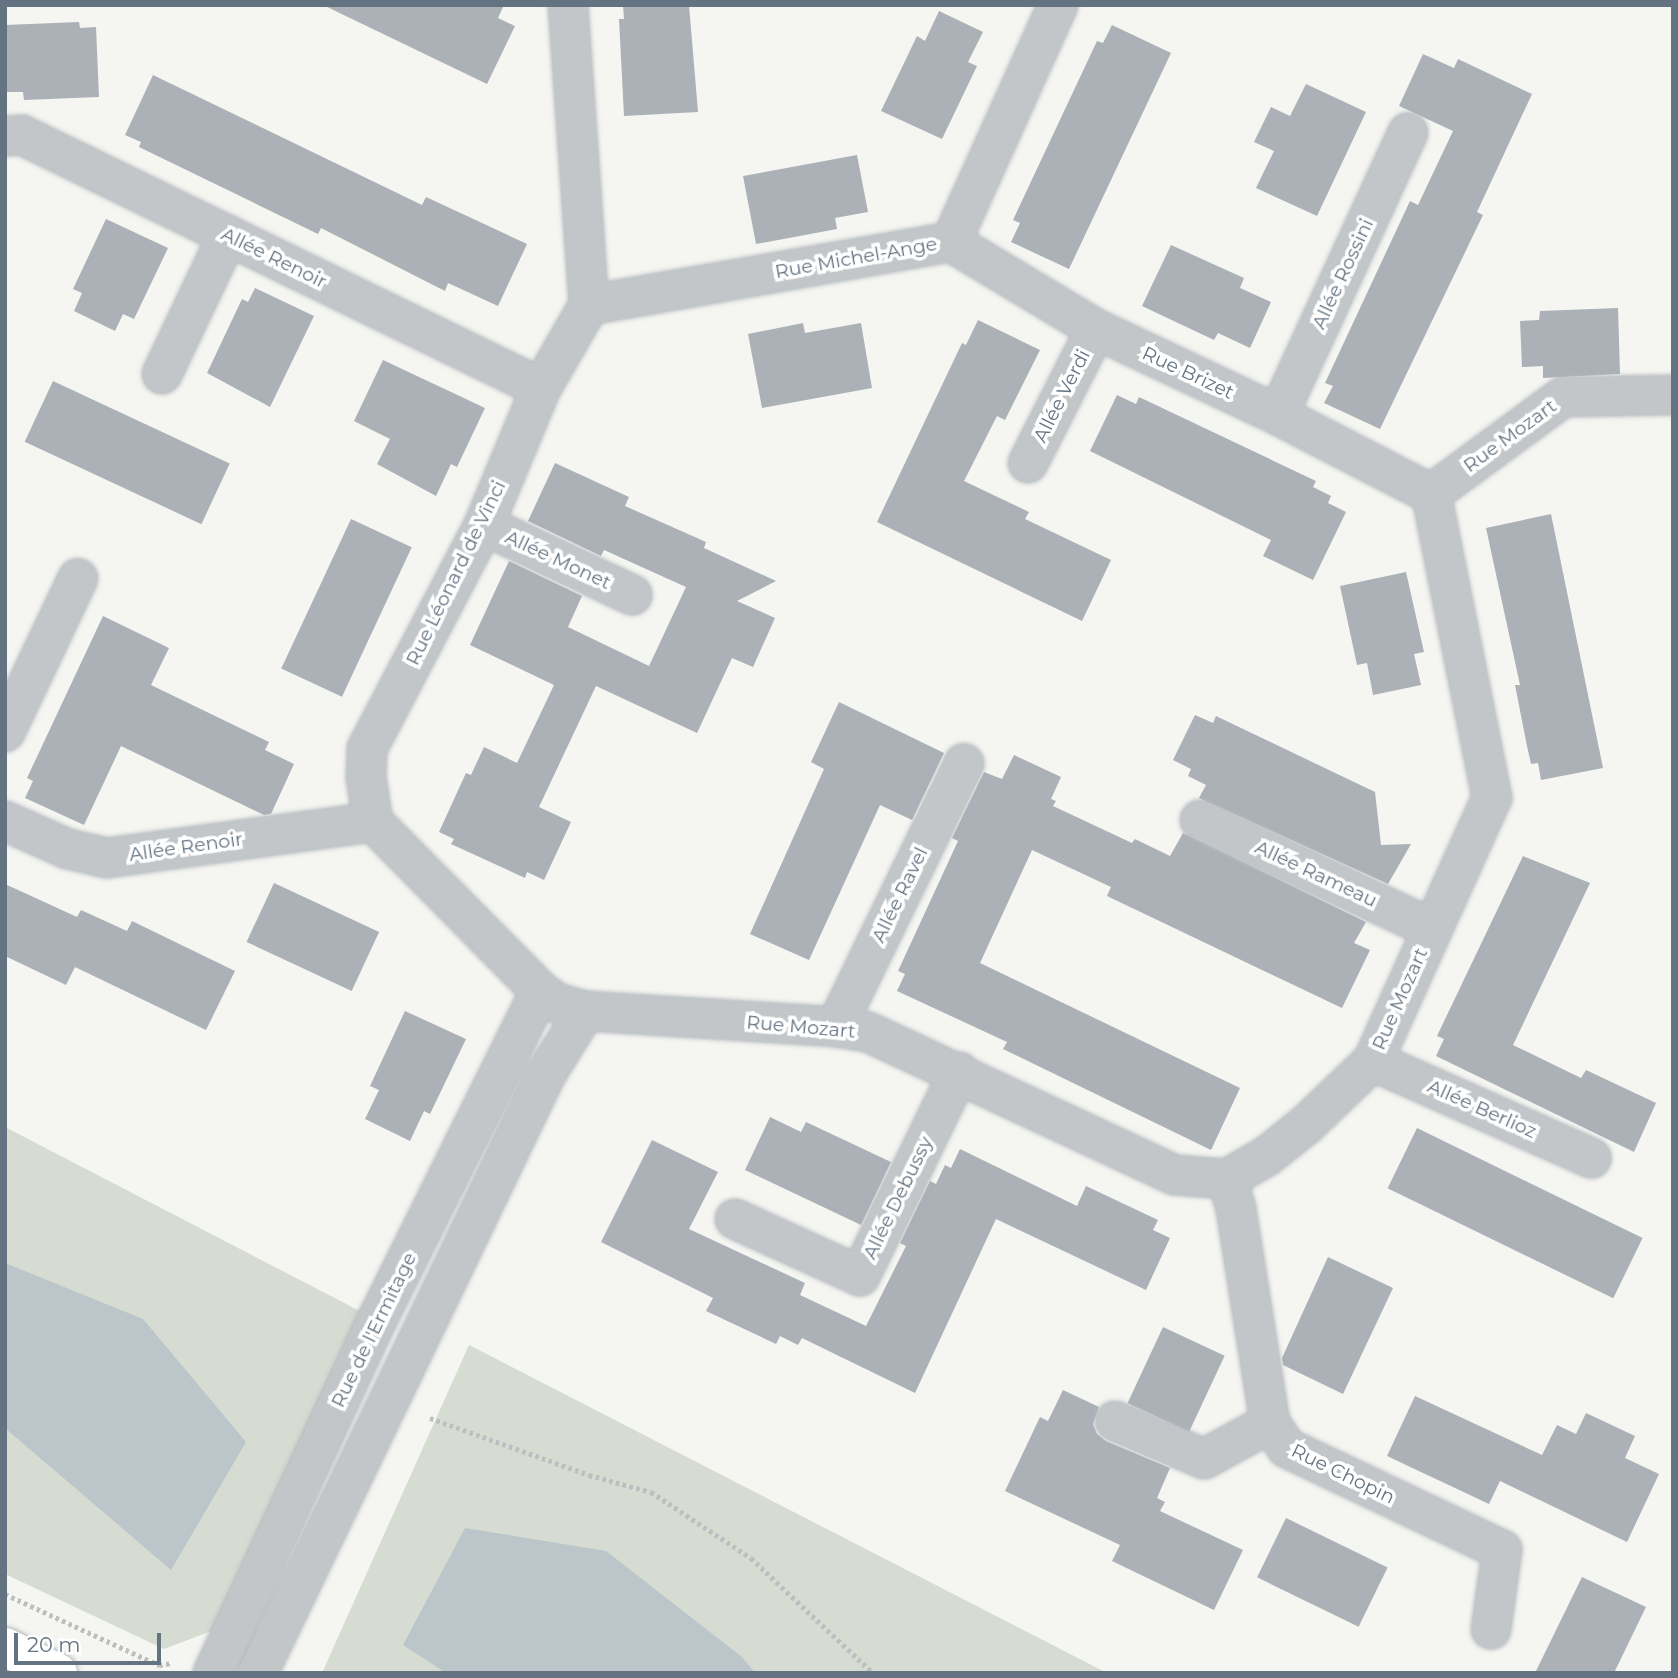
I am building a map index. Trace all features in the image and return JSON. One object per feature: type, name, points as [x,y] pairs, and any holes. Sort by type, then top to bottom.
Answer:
[{"type":"main road","points":[[5,1647],[58,1673]]},
{"type":"street","points":[[568,5],[589,305]]},
{"type":"street","name":"Rue Michel-Ange","points":[[589,305],[951,242],[1058,5]]},
{"type":"street","name":"Allée Rossini","points":[[1278,415],[1408,133]]},
{"type":"street","name":"Allée Renoir","points":[[5,136],[23,135],[541,388]]},
{"type":"street","points":[[162,374],[228,235]]},
{"type":"street","name":"Rue Brizet","points":[[951,242],[1096,329],[1278,415],[1431,494]]},
{"type":"street","name":"Rue Léonard de Vinci","points":[[373,822],[366,777],[367,749],[484,525],[541,388],[589,305]]},
{"type":"street","name":"Allée Verdi","points":[[1028,463],[1096,329]]},
{"type":"street","name":"Rue Mozart","points":[[585,1011],[835,1027],[868,1032],[959,1072],[1175,1175],[1227,1179],[1267,1156],[1307,1124],[1373,1061],[1431,928],[1492,799],[1431,494],[1563,397],[1673,395]]},
{"type":"street","name":"Allée Monet","points":[[484,525],[632,596]]},
{"type":"street","points":[[5,732],[78,578]]},
{"type":"street","name":"Allée Ravel","points":[[835,1027],[964,763]]},
{"type":"street","name":"Allée Rameau","points":[[1200,820],[1431,928]]},
{"type":"street","name":"Allée Renoir","points":[[5,821],[68,849],[107,858],[373,822]]},
{"type":"street","points":[[258,1673],[546,1074],[585,1011],[557,1003],[540,991],[373,822]]},
{"type":"street","name":"Rue de l'Ermitage","points":[[216,1669],[377,1320],[540,991]]},
{"type":"street","name":"Allée Berlioz","points":[[1373,1061],[1591,1158]]},
{"type":"street","name":"Allée Debussy","points":[[735,1219],[860,1276],[959,1072]]},
{"type":"street","name":"Rue Chopin","points":[[1227,1179],[1236,1209],[1270,1423],[1287,1448],[1502,1550],[1491,1629]]},
{"type":"street","points":[[1115,1421],[1203,1459],[1270,1423]]},
{"type":"path","points":[[387,1403],[589,1475],[652,1492],[751,1558],[873,1673]]},
{"type":"path","points":[[5,1594],[159,1665],[198,1657],[216,1669]]},
{"type":"shaded area","points":[[5,1127],[377,1320],[214,1630],[164,1649],[5,1574]]},
{"type":"shaded area","points":[[5,1263],[143,1319],[246,1442],[171,1570],[5,1428]]},
{"type":"shaded area","points":[[469,1345],[1107,1673],[322,1673]]},
{"type":"shaded area","points":[[465,1528],[606,1551],[742,1657],[755,1673],[446,1673],[403,1645]]},
{"type":"building","points":[[323,5],[504,5],[498,18],[515,26],[487,84]]},
{"type":"building","points":[[623,5],[689,5],[698,112],[624,116],[619,19],[624,19]]},
{"type":"building","points":[[939,11],[983,32],[968,62],[977,66],[942,139],[881,111],[917,36],[925,41]]},
{"type":"building","points":[[79,22],[80,28],[96,27],[99,97],[24,100],[23,92],[5,92],[5,25]]},
{"type":"building","points":[[1112,25],[1171,53],[1069,269],[1011,242],[1020,223],[1013,220],[1097,41],[1103,43]]},
{"type":"building","points":[[1423,54],[1454,68],[1458,59],[1532,94],[1477,212],[1483,215],[1380,429],[1324,403],[1333,386],[1325,383],[1410,201],[1418,205],[1453,131],[1399,106]]},
{"type":"building","points":[[153,75],[422,205],[426,197],[527,244],[498,306],[448,283],[445,291],[321,228],[318,234],[139,147],[141,142],[125,135]]},
{"type":"building","points":[[1306,84],[1366,112],[1317,216],[1256,188],[1274,151],[1254,142],[1271,107],[1290,116]]},
{"type":"building","points":[[857,155],[868,212],[835,218],[837,229],[756,244],[743,176]]},
{"type":"building","points":[[106,219],[168,248],[134,319],[123,314],[115,331],[74,311],[82,293],[73,289]]},
{"type":"building","points":[[1171,245],[1244,278],[1240,288],[1271,302],[1250,348],[1218,333],[1214,340],[1142,306]]},
{"type":"building","points":[[255,288],[314,316],[270,407],[207,373],[242,299],[248,302]]},
{"type":"building","points":[[1618,308],[1620,374],[1543,378],[1543,366],[1522,367],[1520,321],[1539,320],[1540,311]]},
{"type":"building","points":[[978,320],[1040,350],[1005,420],[997,416],[964,481],[1029,512],[1025,519],[1111,560],[1082,621],[877,522],[962,343],[966,345]]},
{"type":"building","points":[[803,323],[805,333],[861,323],[872,388],[762,408],[748,334]]},
{"type":"building","points":[[383,360],[485,408],[457,467],[451,464],[436,496],[377,464],[390,439],[354,421]]},
{"type":"building","points":[[53,381],[230,463],[201,524],[25,442]]},
{"type":"building","points":[[1117,395],[1136,404],[1139,397],[1316,481],[1313,487],[1331,496],[1328,503],[1346,512],[1313,580],[1263,556],[1271,540],[1090,451]]},
{"type":"building","points":[[555,463],[629,497],[625,506],[706,542],[704,548],[776,581],[737,601],[775,618],[753,667],[732,658],[697,733],[596,686],[539,807],[571,822],[544,880],[527,872],[525,878],[451,844],[454,839],[439,832],[466,773],[471,775],[484,747],[517,763],[554,685],[470,645],[509,561],[582,596],[568,627],[649,666],[686,587],[604,550],[601,556],[528,521]]},
{"type":"building","points":[[1551,514],[1603,768],[1541,780],[1538,763],[1531,764],[1527,746],[1515,685],[1520,685],[1486,528]]},
{"type":"building","points":[[351,519],[412,547],[342,697],[281,669]]},
{"type":"building","points":[[1406,572],[1424,652],[1414,654],[1421,685],[1373,695],[1367,663],[1357,665],[1340,586]]},
{"type":"building","points":[[103,616],[169,648],[151,685],[269,742],[265,750],[294,764],[271,814],[264,815],[121,746],[84,825],[25,798],[33,781],[27,778]]},
{"type":"building","points":[[839,702],[944,753],[912,820],[880,805],[809,960],[750,934],[824,769],[811,762]]},
{"type":"building","points":[[1195,715],[1213,723],[1216,716],[1375,792],[1381,845],[1411,844],[1388,884],[1199,798],[1206,785],[1188,776],[1191,769],[1173,760]]},
{"type":"building","points":[[1014,755],[1061,777],[1051,799],[1056,801],[1053,806],[1132,843],[1135,839],[1170,856],[1183,833],[1366,922],[1354,943],[1370,950],[1342,1008],[1107,896],[1111,887],[1032,850],[980,963],[1240,1088],[1211,1150],[1003,1049],[1007,1042],[897,991],[905,974],[898,971],[958,841],[952,838],[984,772],[1002,779]]},
{"type":"building","points":[[1523,856],[1590,883],[1513,1045],[1581,1078],[1586,1070],[1656,1103],[1634,1152],[1436,1056],[1444,1039],[1437,1036]]},
{"type":"building","points":[[274,883],[379,932],[352,991],[247,942]]},
{"type":"building","points":[[5,884],[77,917],[81,910],[127,931],[132,921],[235,971],[206,1030],[75,967],[66,985],[5,956]]},
{"type":"building","points":[[405,1011],[466,1039],[430,1114],[424,1111],[410,1141],[365,1119],[379,1090],[370,1086]]},
{"type":"building","points":[[770,1117],[801,1132],[806,1122],[891,1162],[861,1225],[745,1170]]},
{"type":"building","points":[[1417,1128],[1643,1238],[1613,1298],[1388,1188]]},
{"type":"building","points":[[652,1140],[718,1172],[689,1229],[805,1283],[800,1295],[866,1326],[906,1246],[900,1243],[930,1181],[936,1184],[945,1165],[951,1168],[960,1149],[1077,1206],[1086,1186],[1158,1220],[1153,1230],[1170,1238],[1146,1290],[996,1219],[915,1393],[802,1338],[798,1345],[780,1336],[776,1344],[706,1311],[713,1298],[601,1242]]},
{"type":"building","points":[[1328,1257],[1393,1288],[1343,1394],[1283,1365],[1282,1358]]},
{"type":"building","points":[[1163,1327],[1225,1356],[1189,1432],[1128,1403]]},
{"type":"building","points":[[1063,1390],[1099,1407],[1093,1424],[1097,1434],[1106,1441],[1170,1468],[1157,1498],[1165,1502],[1160,1511],[1243,1550],[1214,1610],[1112,1561],[1120,1545],[1005,1491],[1040,1417],[1048,1421]]},
{"type":"building","points":[[1415,1396],[1542,1455],[1557,1425],[1576,1434],[1586,1413],[1635,1436],[1625,1458],[1659,1474],[1627,1542],[1500,1481],[1489,1504],[1387,1456]]},
{"type":"building","points":[[1286,1518],[1388,1568],[1359,1627],[1257,1577]]},
{"type":"building","points":[[1582,1577],[1646,1607],[1614,1673],[1535,1673]]}]
